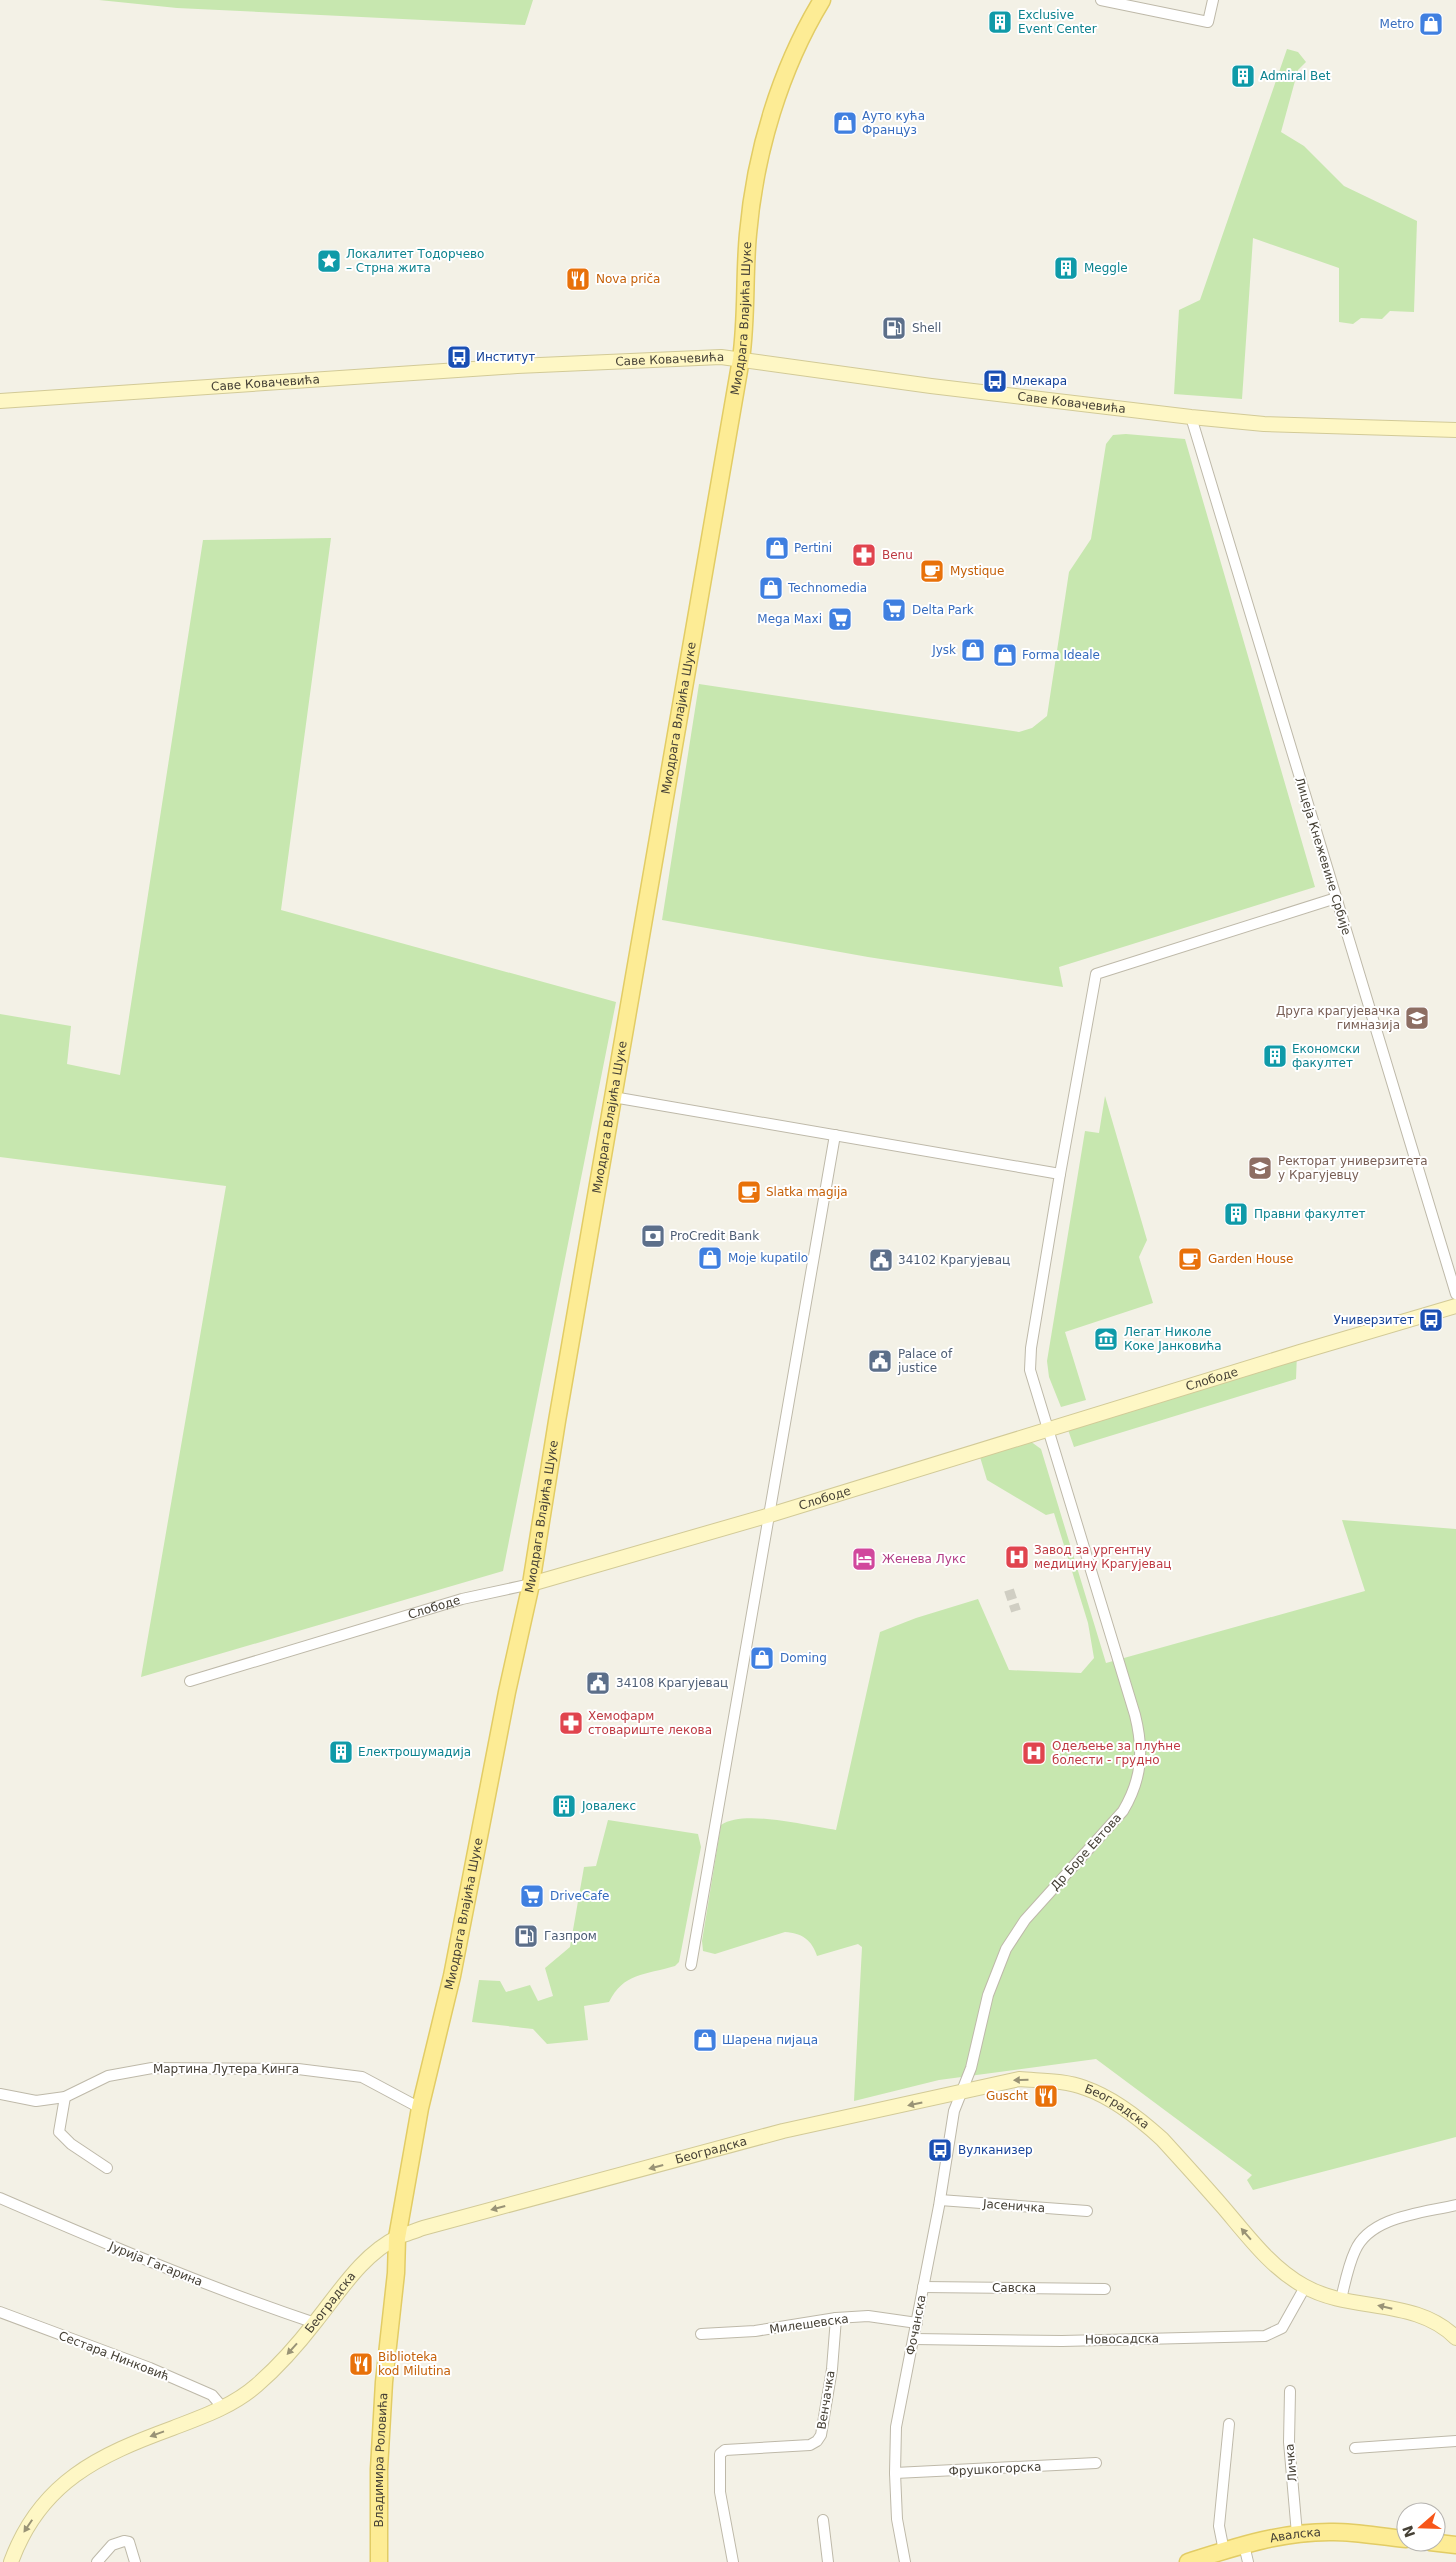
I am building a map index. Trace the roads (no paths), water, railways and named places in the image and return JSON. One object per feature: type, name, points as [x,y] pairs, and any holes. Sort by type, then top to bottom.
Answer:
[{"type":"main road","name":"Миодрага Влајића Шуке","points":[[397,2238],[420,2108],[452,1976],[506,1700],[531,1584],[558,1411],[741,359],[746,322],[748,234],[761,159],[768,127],[787,68],[822,0]]},
{"type":"main road","name":"Владимира Роловића","points":[[379,2562],[378,2469],[384,2382],[396,2273],[397,2238]]},
{"type":"main road","name":"Авалска","points":[[1188,2562],[1244,2545],[1297,2534],[1334,2532],[1396,2538]]},
{"type":"street","points":[[1101,0],[1208,22],[1213,0]]},
{"type":"street","name":"Саве Ковачевића","points":[[0,401],[516,366],[696,356],[741,359],[867,378],[1191,417],[1274,425],[1456,430]]},
{"type":"street","name":"Лицеја Кнежевине Србије","points":[[1191,417],[1456,1294]]},
{"type":"street","name":"Др Боре Евтова","points":[[962,2090],[975,2053],[988,1995],[1006,1949],[1036,1906],[1123,1811],[1132,1796],[1140,1768],[1142,1752],[1135,1715],[1031,1375],[1030,1359],[1060,1174],[1096,974],[1336,898]]},
{"type":"street","points":[[613,1097],[1060,1174]]},
{"type":"street","points":[[691,1965],[835,1135]]},
{"type":"street","name":"Слободе","points":[[190,1681],[462,1599],[531,1584],[770,1515],[1456,1306]]},
{"type":"street","name":"Мартина Лутера Кинга","points":[[0,2094],[36,2101],[65,2097],[108,2076],[152,2068],[298,2069],[362,2077],[420,2108]]},
{"type":"street","name":"Београдска","points":[[11,2562],[20,2539],[33,2518],[54,2492],[77,2473],[100,2458],[131,2443],[223,2408],[241,2398],[263,2380],[314,2323],[360,2267],[397,2238],[423,2228],[783,2131],[928,2101],[962,2090],[1019,2079],[1057,2082],[1085,2088],[1119,2104],[1162,2139],[1272,2263],[1305,2287],[1341,2299],[1420,2316],[1444,2328],[1456,2338]]},
{"type":"street","name":"Фочанска","points":[[905,2562],[897,2519],[894,2473],[896,2427],[940,2200],[954,2111],[962,2090]]},
{"type":"street","points":[[65,2097],[60,2132],[71,2144],[107,2168]]},
{"type":"street","name":"Јурија Гагарина","points":[[0,2198],[134,2256],[262,2306],[314,2323]]},
{"type":"street","name":"Јасеничка","points":[[940,2200],[1087,2211]]},
{"type":"street","points":[[1341,2299],[1355,2250],[1372,2231],[1393,2220],[1456,2205]]},
{"type":"street","name":"Новосадска","points":[[914,2339],[1062,2341],[1265,2336],[1282,2328],[1305,2287]]},
{"type":"street","name":"Савска","points":[[923,2288],[1106,2288]]},
{"type":"street","name":"Сестара Нинковић","points":[[0,2312],[150,2368],[212,2396],[223,2408]]},
{"type":"street","name":"Милешевска","points":[[700,2334],[774,2329],[836,2318],[868,2316],[917,2323]]},
{"type":"street","name":"Венчачка","points":[[732,2562],[720,2492],[720,2454],[725,2450],[810,2445],[817,2441],[821,2434],[832,2369],[836,2318]]},
{"type":"street","name":"Личка","points":[[1290,2391],[1289,2442],[1297,2534]]},
{"type":"street","points":[[1224,2551],[1219,2526],[1229,2424]]},
{"type":"street","points":[[1355,2448],[1456,2441]]},
{"type":"street","name":"Фрушкогорска","points":[[894,2473],[1096,2463]]},
{"type":"street","points":[[823,2520],[828,2562]]},
{"type":"street","points":[[97,2562],[112,2546],[124,2541],[129,2542],[135,2562]]},
{"type":"street","points":[[1244,2545],[1248,2562]]},
{"type":"tunnel","points":[[1009,1590],[1016,1611]]},
{"type":"place","name":"Exclusive Event Center","points":[[1000,22]]},
{"type":"place","name":"Metro","points":[[1431,24]]},
{"type":"place","name":"Admiral Bet","points":[[1243,76]]},
{"type":"place","name":"Ауто кућа Француз","points":[[845,123]]},
{"type":"place","name":"Локалитет Тодорчево – Стрна жита","points":[[329,261]]},
{"type":"place","name":"Meggle","points":[[1066,268]]},
{"type":"place","name":"Nova priča","points":[[578,279]]},
{"type":"place","name":"Shell","points":[[894,328]]},
{"type":"place","name":"Институт","points":[[459,357]]},
{"type":"place","name":"Млекара","points":[[995,381]]},
{"type":"place","name":"Pertini","points":[[777,548]]},
{"type":"place","name":"Benu","points":[[864,555]]},
{"type":"place","name":"Mystique","points":[[932,571]]},
{"type":"place","name":"Technomedia","points":[[771,588]]},
{"type":"place","name":"Delta Park","points":[[894,610]]},
{"type":"place","name":"Mega Maxi","points":[[840,619]]},
{"type":"place","name":"Jysk","points":[[973,650]]},
{"type":"place","name":"Forma Ideale","points":[[1005,655]]},
{"type":"place","name":"Друга крагујевачка гимназија","points":[[1417,1018]]},
{"type":"place","name":"Економски факултет","points":[[1275,1056]]},
{"type":"place","name":"Ректорат универзитета у Крагујевцу","points":[[1260,1168]]},
{"type":"place","name":"Slatka magija","points":[[749,1192]]},
{"type":"place","name":"Правни факултет","points":[[1236,1214]]},
{"type":"place","name":"ProCredit Bank","points":[[653,1236]]},
{"type":"place","name":"Moje kupatilo","points":[[710,1258]]},
{"type":"place","name":"Garden House","points":[[1190,1259]]},
{"type":"place","name":"34102 Крагујевац","points":[[881,1260]]},
{"type":"place","name":"Универзитет","points":[[1431,1320]]},
{"type":"place","name":"Легат Николе Коке Јанковића","points":[[1106,1339]]},
{"type":"place","name":"Palace of justice","points":[[880,1361]]},
{"type":"place","name":"Завод за ургентну медицину Крагујевац","points":[[1017,1557]]},
{"type":"place","name":"Женева Лукс","points":[[864,1559]]},
{"type":"place","name":"Doming","points":[[762,1658]]},
{"type":"place","name":"34108 Крагујевац","points":[[598,1683]]},
{"type":"place","name":"Хемофарм стовариште лекова","points":[[571,1723]]},
{"type":"place","name":"Електрошумадија","points":[[341,1752]]},
{"type":"place","name":"Одељење за плућне болести - грудно","points":[[1034,1753]]},
{"type":"place","name":"Јовалекс","points":[[564,1806]]},
{"type":"place","name":"DriveCafe","points":[[532,1896]]},
{"type":"place","name":"Газпром","points":[[526,1936]]},
{"type":"place","name":"Шарена пијаца","points":[[705,2040]]},
{"type":"place","name":"Guscht","points":[[1046,2096]]},
{"type":"place","name":"Вулканизер","points":[[940,2150]]},
{"type":"place","name":"Biblioteka kod Milutina","points":[[361,2364]]}]
